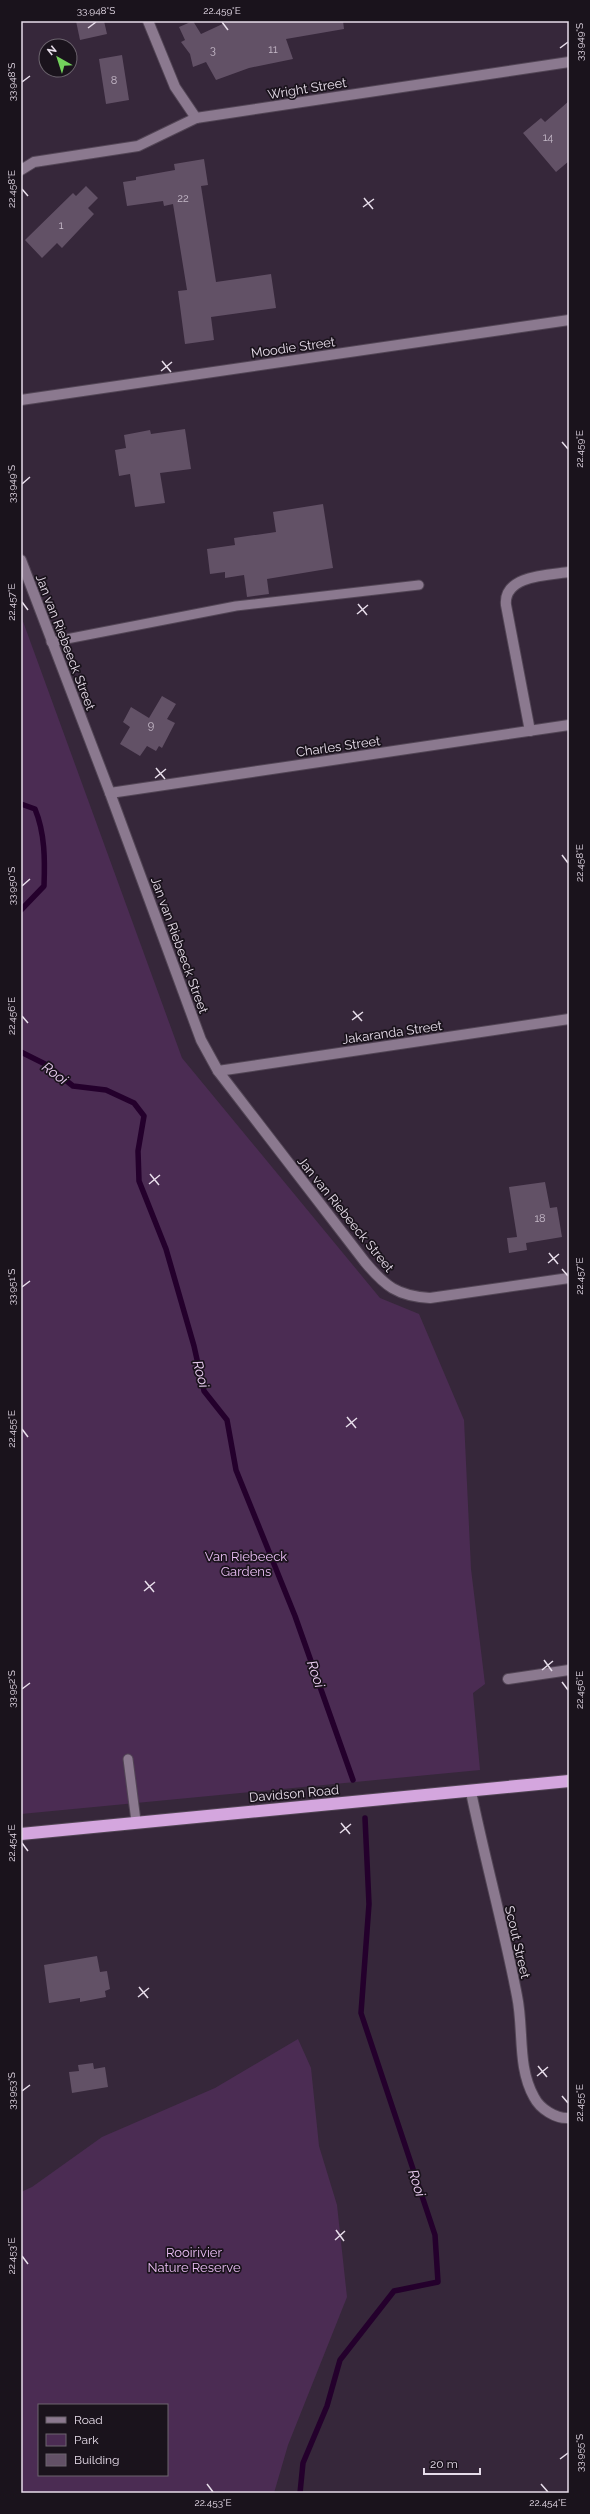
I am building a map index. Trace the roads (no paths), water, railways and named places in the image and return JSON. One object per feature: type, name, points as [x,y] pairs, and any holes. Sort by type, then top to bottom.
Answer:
[{"type":"highway","name":"Davidson Road","points":[[21,1834],[136,1821],[470,1792],[569,1781]]},
{"type":"street","points":[[148,21],[175,87],[196,118]]},
{"type":"street","name":"Wright Street","points":[[21,170],[34,162],[138,146],[196,118],[569,62]]},
{"type":"street","name":"Moodie Street","points":[[21,400],[569,320]]},
{"type":"street","name":"Jan van Riebeeck Street","points":[[21,560],[110,793],[201,1040],[218,1071],[365,1262],[387,1286],[396,1292],[408,1296],[430,1298],[569,1278]]},
{"type":"street","points":[[530,731],[506,605],[507,594],[512,587],[526,580],[569,572]]},
{"type":"street","name":"Charles Street","points":[[110,793],[569,725]]},
{"type":"street","name":"Jakaranda Street","points":[[218,1071],[569,1019]]},
{"type":"street","points":[[508,1679],[569,1670]]},
{"type":"street","name":"Scout Street","points":[[470,1792],[518,1998],[527,2082],[535,2099],[553,2115],[569,2118]]},
{"type":"lane","points":[[52,642],[236,606],[419,585]]},
{"type":"lane","points":[[128,1758],[136,1821]]},
{"type":"waterway","name":"Rooi","points":[[21,804],[35,809],[41,828],[44,847],[44,886],[21,910]]},
{"type":"waterway","name":"Rooi","points":[[21,1052],[45,1064],[73,1086],[106,1090],[134,1103],[144,1116],[138,1151],[139,1181],[166,1249],[194,1346],[204,1391],[227,1420],[236,1470],[295,1616],[353,1780]]},
{"type":"waterway","name":"Rooi","points":[[300,2493],[303,2463],[327,2406],[340,2360],[394,2291],[438,2282],[435,2235],[361,2013],[369,1904],[365,1818]]},
{"type":"park label","name":"Van Riebeeck Gardens","points":[[246,1564]]},
{"type":"park label","name":"Rooirivier Nature Reserve","points":[[194,2260]]}]
